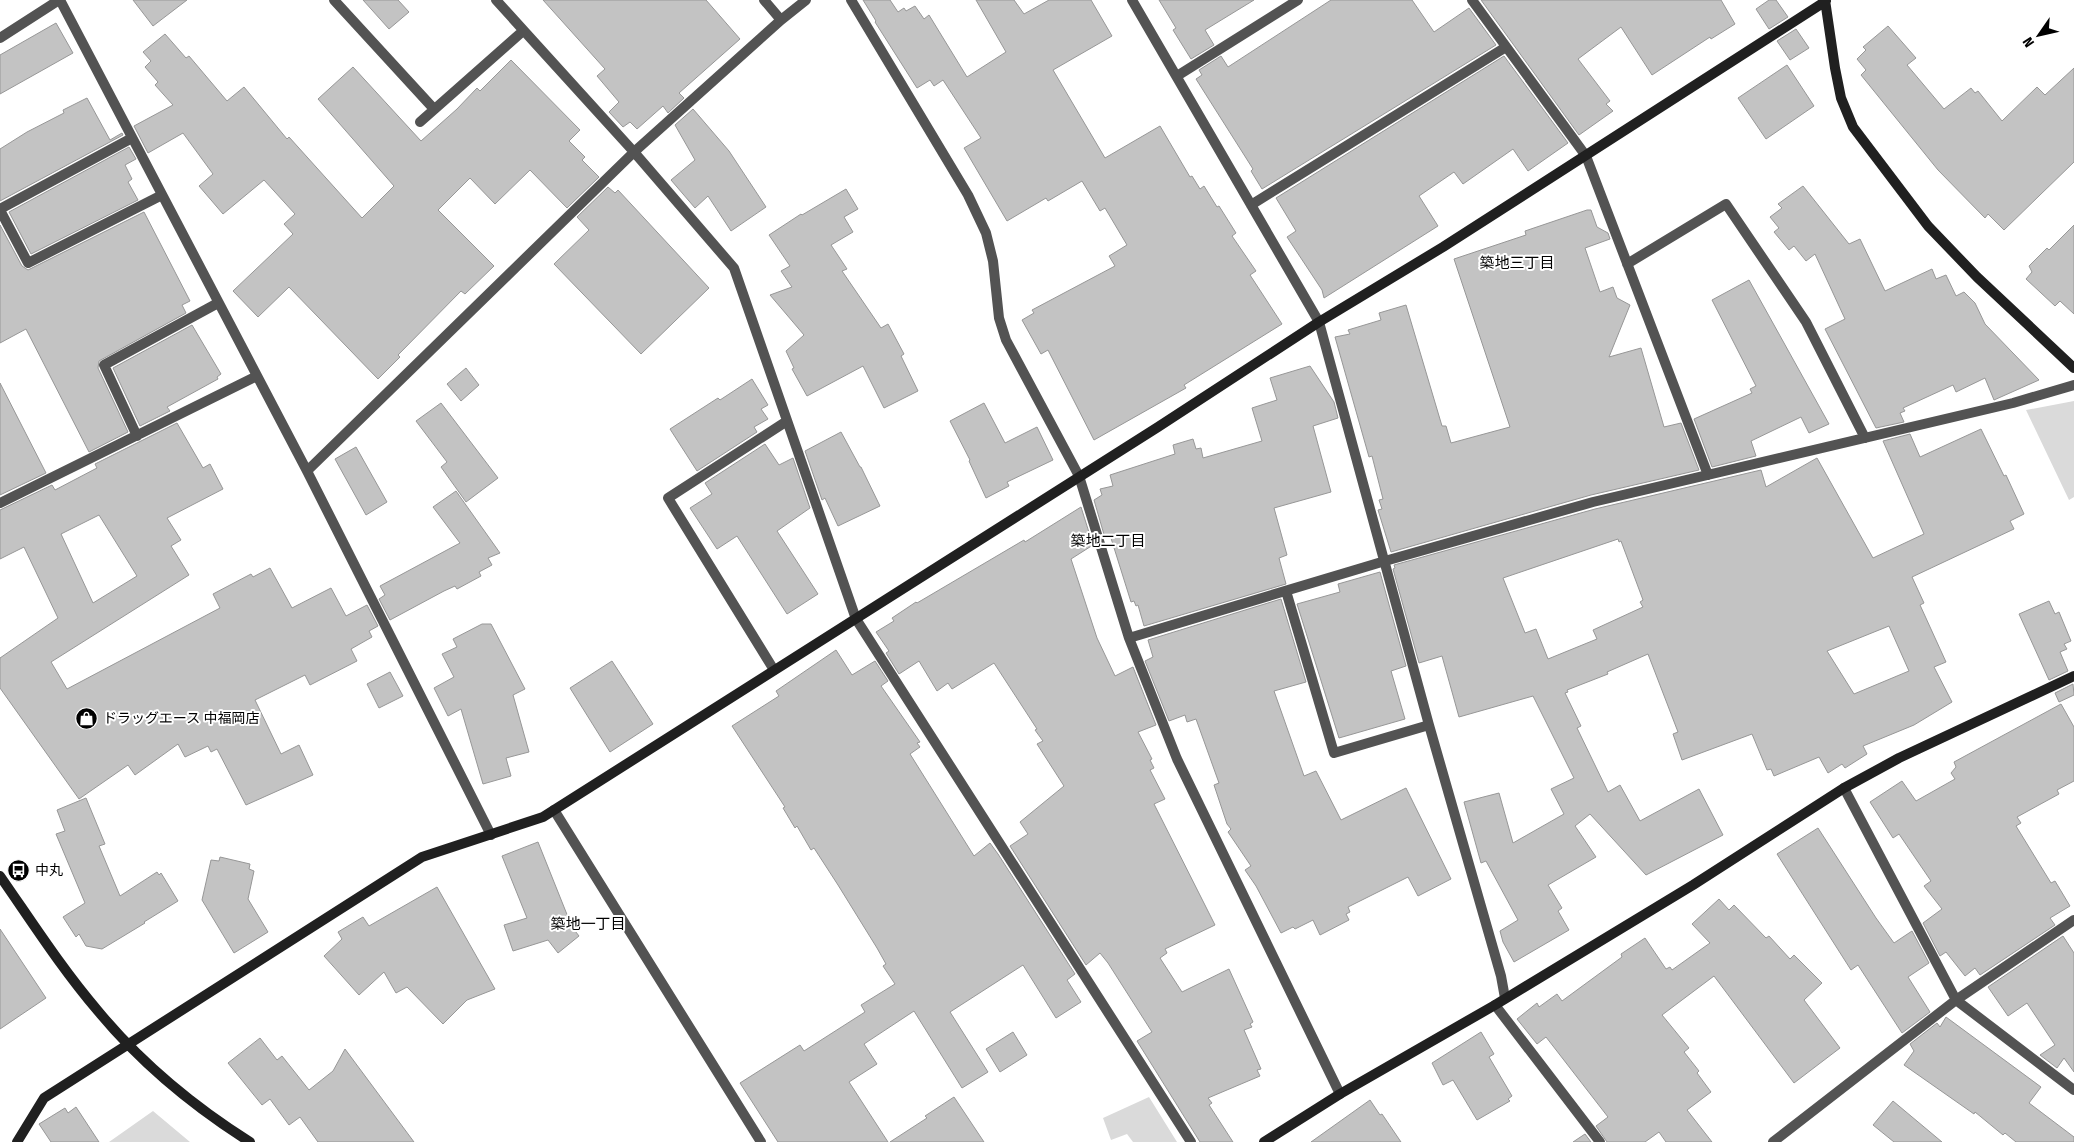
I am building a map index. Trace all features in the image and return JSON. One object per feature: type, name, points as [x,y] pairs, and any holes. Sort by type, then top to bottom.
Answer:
[{"type":"street","points":[[0,38],[59,0],[307,471],[491,835]]},
{"type":"street","points":[[334,0],[434,109]]},
{"type":"street","points":[[496,0],[634,152],[734,268],[856,618],[1191,1142]]},
{"type":"street","points":[[764,0],[781,20]]},
{"type":"street","points":[[307,471],[634,152],[781,20],[806,0]]},
{"type":"street","points":[[851,0],[968,195],[986,233],[993,261],[999,318],[1006,340],[1079,476],[1129,638],[1177,759],[1340,1094]]},
{"type":"street","points":[[1132,0],[1319,322],[1429,724],[1501,976],[1505,998]]},
{"type":"street","points":[[1177,76],[1298,0]]},
{"type":"street","points":[[1472,0],[1586,156],[1708,475]]},
{"type":"street","points":[[17,1142],[44,1098],[422,857],[542,817],[554,810],[1319,322],[1443,247],[1586,156],[1826,0],[1841,98],[1853,128],[1928,226],[1978,277],[2074,368]]},
{"type":"street","points":[[420,122],[523,31]]},
{"type":"street","points":[[1251,205],[1506,47]]},
{"type":"street","points":[[132,138],[0,210],[28,263],[162,195]]},
{"type":"street","points":[[1627,264],[1726,204],[1806,322],[1864,438]]},
{"type":"street","points":[[137,436],[104,365],[218,303]]},
{"type":"street","points":[[0,503],[257,376]]},
{"type":"street","points":[[1129,638],[1385,560],[1593,502],[2013,403],[2074,385]]},
{"type":"street","points":[[774,670],[668,498],[786,421]]},
{"type":"street","points":[[1286,591],[1334,753],[1429,724]]},
{"type":"street","points":[[1264,1142],[1340,1094],[1495,1005],[1693,886],[1844,788],[1899,758],[2074,676]]},
{"type":"street","points":[[1844,788],[1956,1000],[2074,1090]]},
{"type":"street","points":[[554,810],[761,1142]]},
{"type":"street","points":[[0,876],[74,981],[128,1045],[162,1078],[207,1113],[250,1142]]},
{"type":"street","points":[[1772,1142],[1956,1000],[2074,920]]},
{"type":"street","points":[[1495,1005],[1600,1142]]},
{"type":"shaded area","points":[[2074,401],[2074,497],[2069,500],[2026,410]]},
{"type":"shaded area","points":[[1149,1097],[1177,1142],[1133,1142],[1127,1134],[1111,1140],[1103,1118]]},
{"type":"shaded area","points":[[153,1111],[190,1142],[109,1142]]},
{"type":"building","points":[[133,0],[187,0],[153,26]]},
{"type":"building","points":[[363,0],[398,0],[409,12],[389,29]]},
{"type":"building","points":[[543,0],[706,0],[740,39],[679,93],[684,98],[668,113],[663,106],[637,129],[630,122],[623,127],[609,112],[619,102],[597,76],[605,69]]},
{"type":"building","points":[[863,0],[890,0],[898,12],[904,8],[906,11],[915,6],[924,19],[929,15],[967,77],[1006,52],[976,0],[1014,0],[1024,14],[1049,0],[1091,0],[1112,36],[1053,70],[1105,158],[1160,126],[1190,177],[1192,176],[1200,189],[1204,186],[1236,233],[1232,236],[1256,271],[1250,275],[1282,324],[1184,385],[1186,388],[1094,440],[1048,350],[1041,354],[1022,320],[1034,313],[1032,310],[1115,266],[1109,256],[1127,245],[1105,208],[1100,211],[1082,181],[1048,201],[1046,198],[1007,221],[964,148],[981,138],[943,80],[934,86],[930,80],[917,88]]},
{"type":"building","points":[[1159,0],[1254,0],[1205,30],[1214,45],[1191,59],[1173,30],[1176,28]]},
{"type":"building","points":[[1331,0],[1412,0],[1434,32],[1469,8],[1496,45],[1262,189],[1251,171],[1253,169],[1196,79],[1202,75],[1199,70],[1221,56],[1228,67]]},
{"type":"building","points":[[1481,0],[1721,0],[1735,24],[1711,39],[1710,37],[1652,75],[1621,27],[1578,59],[1610,101],[1606,104],[1613,111],[1579,135]]},
{"type":"building","points":[[1769,0],[1776,0],[1788,17],[1769,29],[1756,9]]},
{"type":"building","points":[[56,23],[73,53],[0,94],[0,55]]},
{"type":"building","points":[[1888,26],[1916,58],[1907,65],[1944,109],[1971,88],[1975,93],[1978,91],[2002,121],[2037,87],[2045,95],[2074,68],[2074,162],[2004,230],[1988,214],[1985,218],[1938,170],[1861,75],[1866,70],[1857,59],[1866,50],[1863,47]]},
{"type":"building","points":[[1796,29],[1809,48],[1790,60],[1777,41]]},
{"type":"building","points":[[165,34],[186,58],[189,56],[227,101],[244,87],[287,139],[289,137],[362,218],[394,186],[318,99],[353,67],[421,141],[457,109],[477,88],[480,91],[511,60],[580,130],[569,141],[585,157],[582,160],[599,177],[567,208],[530,170],[495,204],[470,178],[438,210],[494,266],[465,294],[461,291],[398,355],[400,357],[378,379],[289,287],[258,317],[233,291],[293,234],[284,224],[295,214],[264,180],[223,214],[199,186],[213,174],[183,133],[148,153],[134,126],[173,105],[155,85],[158,82],[145,67],[151,61],[143,52]]},
{"type":"building","points":[[1504,56],[1568,143],[1528,171],[1513,149],[1463,184],[1454,172],[1419,196],[1438,226],[1324,298],[1322,290],[1287,237],[1296,231],[1276,198]]},
{"type":"building","points":[[1787,65],[1814,106],[1766,139],[1738,98]]},
{"type":"building","points":[[87,98],[110,140],[122,133],[123,135],[0,201],[0,149],[27,132],[64,113],[63,110]]},
{"type":"building","points":[[693,109],[729,151],[766,207],[731,231],[708,196],[695,208],[671,180],[695,160],[675,125]]},
{"type":"building","points":[[129,147],[136,159],[125,165],[132,179],[128,182],[138,200],[31,254],[9,212]]},
{"type":"building","points":[[1803,186],[1849,244],[1860,239],[1885,291],[1932,269],[1936,279],[1946,275],[1956,296],[1964,292],[1975,303],[1985,324],[2039,380],[1994,400],[1985,378],[1956,392],[1953,385],[1903,408],[1905,411],[1900,413],[1904,422],[1876,428],[1825,329],[1845,319],[1815,254],[1806,261],[1794,246],[1789,250],[1774,232],[1779,228],[1770,217],[1782,208],[1778,204]]},
{"type":"building","points":[[608,187],[615,193],[618,190],[709,288],[641,354],[554,264],[589,230],[577,217]]},
{"type":"building","points":[[846,189],[858,209],[844,217],[853,232],[831,245],[847,269],[842,271],[881,328],[888,324],[904,354],[901,356],[918,391],[884,408],[863,366],[807,396],[792,369],[794,368],[786,351],[804,335],[770,295],[792,287],[781,271],[790,266],[769,235],[801,214]]},
{"type":"building","points":[[1591,210],[1597,227],[1608,233],[1610,239],[1585,248],[1600,292],[1613,287],[1617,298],[1630,305],[1609,357],[1641,348],[1664,427],[1681,423],[1699,470],[1591,495],[1391,552],[1378,510],[1382,509],[1379,500],[1383,499],[1372,456],[1369,457],[1335,337],[1350,334],[1348,330],[1381,320],[1379,313],[1406,305],[1442,426],[1446,426],[1451,443],[1510,427],[1454,259],[1526,235],[1525,231]]},
{"type":"building","points":[[144,212],[190,301],[182,305],[186,313],[99,361],[98,368],[128,432],[89,452],[26,329],[0,343],[0,225],[22,266],[28,270]]},
{"type":"building","points":[[2074,225],[2074,314],[2060,301],[2055,306],[2026,279],[2032,272],[2029,266],[2047,248],[2049,250]]},
{"type":"building","points":[[1749,280],[1829,424],[1809,433],[1801,417],[1751,441],[1756,456],[1712,467],[1694,419],[1752,393],[1750,389],[1756,386],[1712,300]]},
{"type":"building","points":[[192,325],[221,374],[217,377],[218,379],[167,407],[170,411],[140,426],[113,368]]},
{"type":"building","points":[[1310,366],[1334,402],[1338,418],[1313,426],[1331,492],[1274,508],[1287,555],[1279,558],[1286,584],[1144,626],[1138,605],[1136,606],[1134,601],[1131,602],[1110,535],[1105,538],[1094,500],[1102,495],[1100,489],[1113,486],[1110,475],[1175,454],[1173,445],[1193,439],[1196,449],[1201,448],[1203,458],[1262,441],[1252,408],[1277,400],[1270,378]]},
{"type":"building","points":[[466,368],[479,385],[461,401],[447,384]]},
{"type":"building","points":[[752,379],[768,405],[761,409],[768,419],[754,427],[757,432],[697,471],[670,429]]},
{"type":"building","points":[[0,383],[46,473],[0,495]]},
{"type":"building","points":[[441,403],[498,478],[466,502],[441,467],[447,462],[416,421]]},
{"type":"building","points":[[984,403],[1005,443],[1037,427],[1053,460],[1007,482],[1009,486],[986,498],[970,460],[950,421]]},
{"type":"building","points":[[177,423],[203,468],[210,464],[223,489],[167,518],[181,540],[171,546],[189,575],[51,662],[67,689],[220,608],[213,594],[251,574],[253,577],[270,568],[292,608],[331,588],[346,616],[367,605],[378,626],[369,631],[372,637],[351,649],[357,661],[310,685],[305,675],[255,700],[281,754],[299,745],[313,775],[246,805],[217,749],[211,752],[208,746],[185,757],[178,744],[135,775],[128,765],[79,799],[0,688],[0,658],[58,618],[24,547],[0,559],[0,510],[52,485],[55,490],[97,468],[95,464]],"holes":[[[99,515],[137,576],[93,603],[61,534]]]},
{"type":"building","points":[[1981,429],[2004,476],[2006,475],[2024,514],[2010,521],[2014,529],[1912,577],[1924,603],[1920,605],[1946,662],[1934,667],[1952,702],[1914,725],[1863,746],[1867,754],[1845,768],[1842,764],[1828,773],[1819,757],[1774,776],[1771,769],[1767,770],[1752,734],[1682,760],[1673,734],[1678,732],[1648,654],[1607,672],[1608,674],[1567,690],[1568,692],[1565,693],[1581,726],[1577,728],[1608,792],[1620,785],[1640,821],[1699,789],[1723,835],[1646,875],[1590,814],[1575,826],[1596,857],[1548,885],[1562,908],[1558,911],[1569,930],[1514,962],[1503,942],[1500,931],[1518,920],[1486,861],[1481,863],[1464,802],[1499,793],[1513,843],[1564,814],[1551,789],[1574,778],[1533,696],[1459,717],[1442,656],[1419,663],[1393,569],[1395,568],[1394,565],[1595,509],[1761,470],[1766,487],[1817,458],[1873,558],[1924,534],[1883,441],[1910,434],[1920,457]],"holes":[[[1618,539],[1619,542],[1621,541],[1643,600],[1640,602],[1643,607],[1593,630],[1597,639],[1548,659],[1536,629],[1525,633],[1503,578]],[[1889,626],[1909,671],[1854,694],[1827,651]]]},
{"type":"building","points":[[841,432],[880,506],[838,526],[825,498],[822,500],[805,451]]},
{"type":"building","points":[[765,444],[779,465],[793,458],[810,508],[777,531],[818,594],[787,614],[737,536],[717,549],[690,508],[712,494],[705,483]]},
{"type":"building","points":[[356,447],[387,502],[366,515],[335,459]]},
{"type":"building","points":[[456,491],[500,553],[488,558],[492,565],[479,572],[481,576],[457,589],[455,586],[444,591],[390,620],[379,599],[385,595],[380,586],[460,543],[433,507]]},
{"type":"building","points":[[1081,507],[1093,545],[1071,559],[1097,638],[1115,676],[1133,667],[1156,725],[1138,732],[1152,759],[1150,760],[1154,768],[1150,770],[1165,799],[1154,804],[1215,925],[1165,949],[1167,953],[1160,958],[1182,992],[1229,969],[1253,1022],[1250,1024],[1252,1027],[1244,1030],[1261,1069],[1257,1070],[1260,1076],[1208,1098],[1212,1103],[1209,1105],[1233,1142],[1200,1142],[1137,1041],[1152,1032],[1108,963],[1100,953],[1086,965],[1010,846],[1028,834],[1020,822],[1064,786],[1037,744],[1043,741],[1035,730],[1037,729],[994,663],[952,689],[948,683],[937,691],[919,661],[899,674],[886,653],[889,651],[876,632],[894,621],[892,618],[916,602],[1024,540],[1025,542]]},
{"type":"building","points":[[1380,572],[1406,666],[1391,671],[1405,719],[1339,738],[1297,604],[1340,592],[1338,584]]},
{"type":"building","points":[[1281,599],[1306,682],[1274,691],[1304,776],[1316,771],[1341,820],[1406,788],[1451,879],[1418,896],[1408,877],[1348,907],[1350,912],[1346,914],[1349,920],[1320,935],[1313,920],[1295,929],[1293,927],[1281,933],[1256,886],[1245,870],[1251,866],[1228,832],[1231,829],[1227,824],[1214,785],[1219,783],[1196,719],[1187,722],[1185,715],[1169,721],[1145,661],[1153,657],[1148,640]]},
{"type":"building","points":[[2049,601],[2055,614],[2059,612],[2071,641],[2064,644],[2067,649],[2060,652],[2068,671],[2049,680],[2019,614]]},
{"type":"building","points":[[482,624],[491,624],[525,689],[513,695],[529,752],[506,758],[511,776],[483,784],[461,709],[448,716],[434,688],[454,677],[442,654],[457,647],[453,639]]},
{"type":"building","points":[[836,650],[852,675],[875,661],[888,681],[881,686],[920,742],[917,743],[920,747],[910,754],[974,856],[990,843],[998,854],[1075,974],[1067,980],[1081,1002],[1056,1018],[1023,965],[950,1012],[988,1072],[962,1088],[914,1011],[864,1044],[877,1064],[849,1082],[888,1142],[778,1142],[740,1083],[800,1045],[804,1051],[865,1012],[861,1005],[895,984],[883,966],[886,964],[877,948],[838,885],[814,848],[811,850],[797,826],[795,828],[783,808],[785,807],[732,726],[779,696],[776,691]]},
{"type":"building","points":[[612,661],[653,724],[610,752],[570,688]]},
{"type":"building","points":[[390,672],[403,696],[379,708],[367,684]]},
{"type":"building","points":[[2073,684],[2074,695],[2059,702],[2055,693]]},
{"type":"building","points":[[2061,704],[2074,727],[2074,781],[2057,790],[2059,794],[2017,817],[2021,823],[2016,826],[2051,883],[2055,881],[2070,906],[2050,918],[2055,925],[1980,975],[1975,968],[1965,976],[1946,952],[1940,956],[1923,923],[1942,909],[1924,886],[1931,881],[1899,834],[1893,838],[1870,802],[1902,781],[1916,801],[1955,779],[1951,773],[1956,767],[1954,762]]},
{"type":"building","points":[[86,798],[105,844],[99,846],[120,896],[157,872],[159,875],[161,873],[178,901],[102,949],[86,946],[79,934],[76,937],[63,917],[85,903],[56,834],[65,831],[57,810]]},
{"type":"building","points":[[1818,828],[1894,943],[1912,931],[1929,963],[1908,977],[1930,1012],[1902,1033],[1858,965],[1851,970],[1777,854]]},
{"type":"building","points":[[538,842],[572,927],[579,936],[558,953],[548,940],[513,951],[504,925],[527,918],[502,856]]},
{"type":"building","points":[[220,857],[250,864],[249,869],[254,871],[248,899],[268,932],[234,953],[202,900],[211,860],[219,861]]},
{"type":"building","points":[[437,887],[495,989],[467,1000],[443,1024],[407,987],[396,993],[384,972],[359,995],[324,956],[342,939],[338,932],[363,917],[369,926]]},
{"type":"building","points":[[1719,899],[1729,910],[1734,905],[1766,938],[1769,936],[1790,959],[1794,955],[1822,983],[1804,1000],[1840,1048],[1794,1083],[1714,976],[1662,1015],[1689,1048],[1684,1052],[1699,1071],[1697,1073],[1711,1092],[1687,1110],[1712,1142],[1666,1142],[1659,1132],[1645,1142],[1607,1142],[1596,1126],[1608,1117],[1546,1037],[1537,1044],[1517,1019],[1537,1003],[1539,1007],[1557,994],[1562,1001],[1622,957],[1621,954],[1645,938],[1666,969],[1670,967],[1672,970],[1710,943],[1692,924]]},
{"type":"building","points":[[0,929],[46,998],[0,1029]]},
{"type":"building","points":[[2063,936],[2074,953],[2074,1072],[2064,1058],[2057,1068],[2040,1055],[2055,1045],[2027,1003],[2008,1016],[1988,987]]},
{"type":"building","points":[[1946,1017],[2041,1087],[2029,1103],[2074,1137],[2074,1142],[2016,1142],[2005,1133],[2003,1135],[1975,1112],[1974,1114],[1904,1065],[1914,1051],[1910,1044],[1937,1023],[1940,1027]]},
{"type":"building","points":[[1013,1032],[1027,1055],[1000,1072],[986,1049]]},
{"type":"building","points":[[1481,1032],[1494,1054],[1489,1057],[1512,1096],[1508,1099],[1510,1101],[1477,1120],[1453,1080],[1443,1085],[1432,1063]]},
{"type":"building","points":[[260,1038],[277,1060],[282,1056],[309,1090],[333,1071],[345,1049],[414,1142],[318,1142],[300,1117],[289,1125],[270,1099],[262,1105],[228,1063]]},
{"type":"building","points":[[954,1097],[984,1142],[890,1142],[927,1118],[925,1116]]},
{"type":"building","points":[[1370,1100],[1401,1142],[1311,1142]]},
{"type":"building","points":[[1893,1101],[1942,1142],[1894,1142],[1873,1125]]},
{"type":"building","points":[[76,1107],[99,1142],[51,1142],[39,1124],[65,1108],[68,1113]]},
{"type":"building","points":[[1585,1134],[1591,1142],[1573,1142]]},
{"type":"place","name":"ドラッグエース 中福岡店","points":[[87,718]]},
{"type":"place","name":"中丸","points":[[19,870]]},
{"type":"district","name":"築地三丁目","points":[[1517,263]]},
{"type":"district","name":"築地二丁目","points":[[1108,541]]},
{"type":"district","name":"築地一丁目","points":[[588,924]]}]
